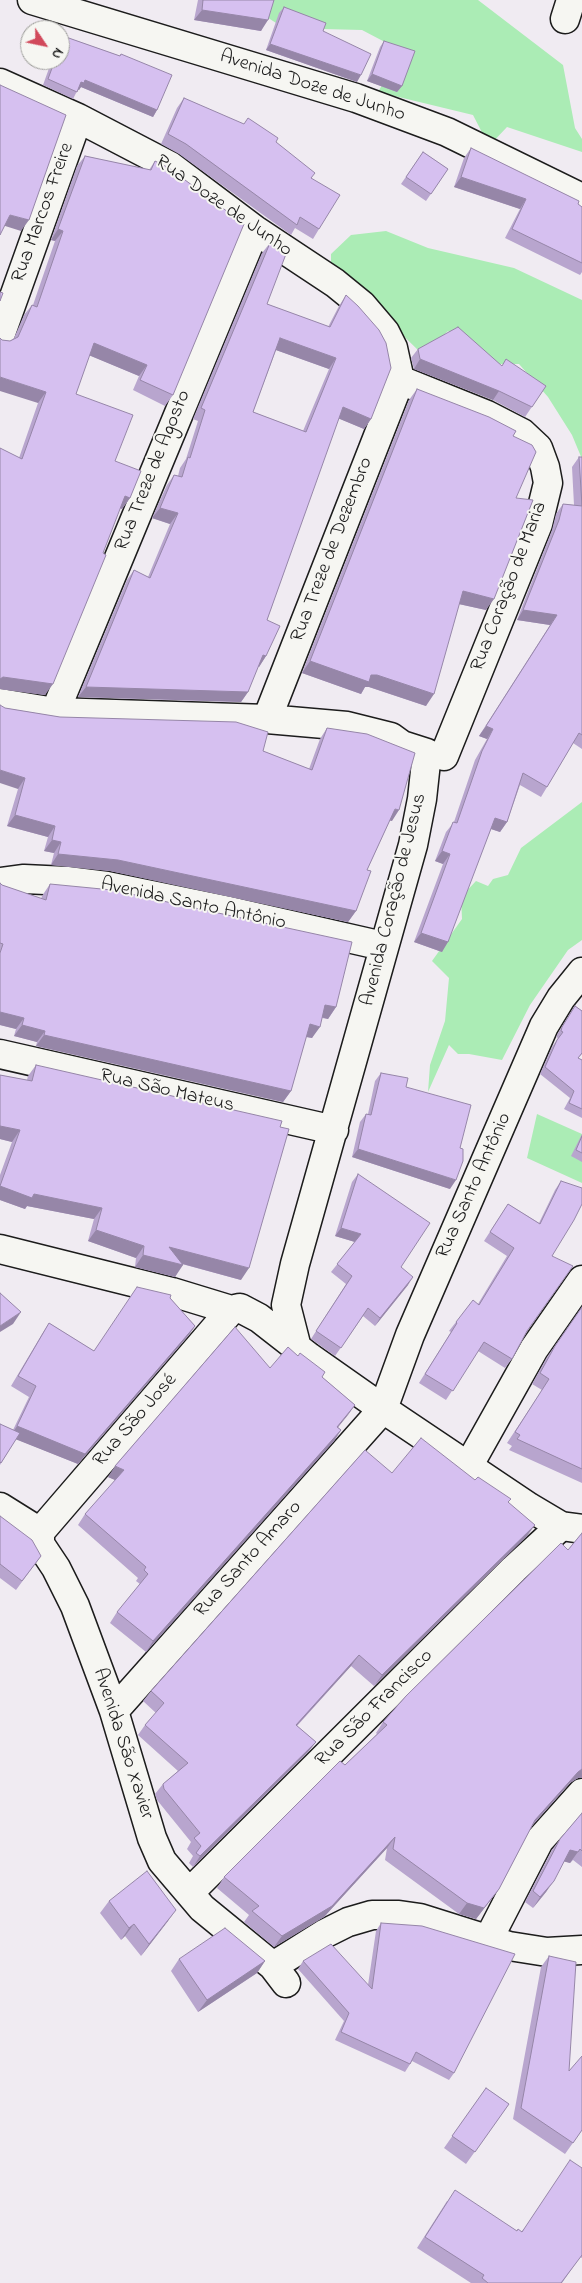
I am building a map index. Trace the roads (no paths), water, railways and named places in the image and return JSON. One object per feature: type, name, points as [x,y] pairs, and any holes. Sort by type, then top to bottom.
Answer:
[{"type":"street","name":"Avenida Doze de Junho","points":[[32,0],[365,102],[447,132],[582,198]]},
{"type":"street","name":"Rua Doze de Junho","points":[[0,83],[78,118],[170,166],[255,230],[335,283],[375,317],[386,332],[393,348],[400,380]]},
{"type":"street","name":"Rua Marcos Freire","points":[[0,336],[78,118]]},
{"type":"street","name":"Rua Treze de Agosto","points":[[55,712],[255,230]]},
{"type":"street","name":"Rua Treze de Dezembro","points":[[267,719],[400,380]]},
{"type":"street","name":"Rua Coração de Maria","points":[[400,380],[478,412],[522,433],[538,448],[548,482],[538,524],[444,756]]},
{"type":"street","name":"Avenida Coração de Jesus","points":[[0,703],[55,712],[267,719],[366,729],[427,753],[422,799],[412,845],[286,1306],[297,1348]]},
{"type":"street","name":"Avenida Santo Antônio","points":[[0,882],[24,879],[68,880],[106,886],[229,910],[384,946]]},
{"type":"street","name":"Rua Santo Antônio","points":[[383,1408],[410,1335],[544,1026],[561,998],[582,972]]},
{"type":"street","name":"Rua São Mateus","points":[[0,1054],[334,1130]]},
{"type":"street","points":[[0,1249],[172,1292],[231,1310],[240,1308],[259,1318],[297,1348],[529,1507],[571,1528]]},
{"type":"street","points":[[469,1465],[534,1349],[582,1280]]},
{"type":"street","name":"Rua São José","points":[[40,1532],[231,1310]]},
{"type":"street","name":"Rua Santo Amaro","points":[[114,1712],[383,1408]]},
{"type":"street","points":[[0,1506],[40,1532]]},
{"type":"street","name":"Rua São Francisco","points":[[190,1892],[514,1569],[571,1528]]},
{"type":"street","name":"Avenida São Xavier","points":[[40,1532],[40,1544],[56,1568],[75,1606],[114,1712],[162,1861],[190,1892],[194,1900],[280,1975],[324,1934],[348,1922],[372,1915],[399,1915],[420,1918],[489,1938],[509,1946],[547,1952],[582,1950]]},
{"type":"street","points":[[489,1938],[539,1841],[582,1793]]}]
